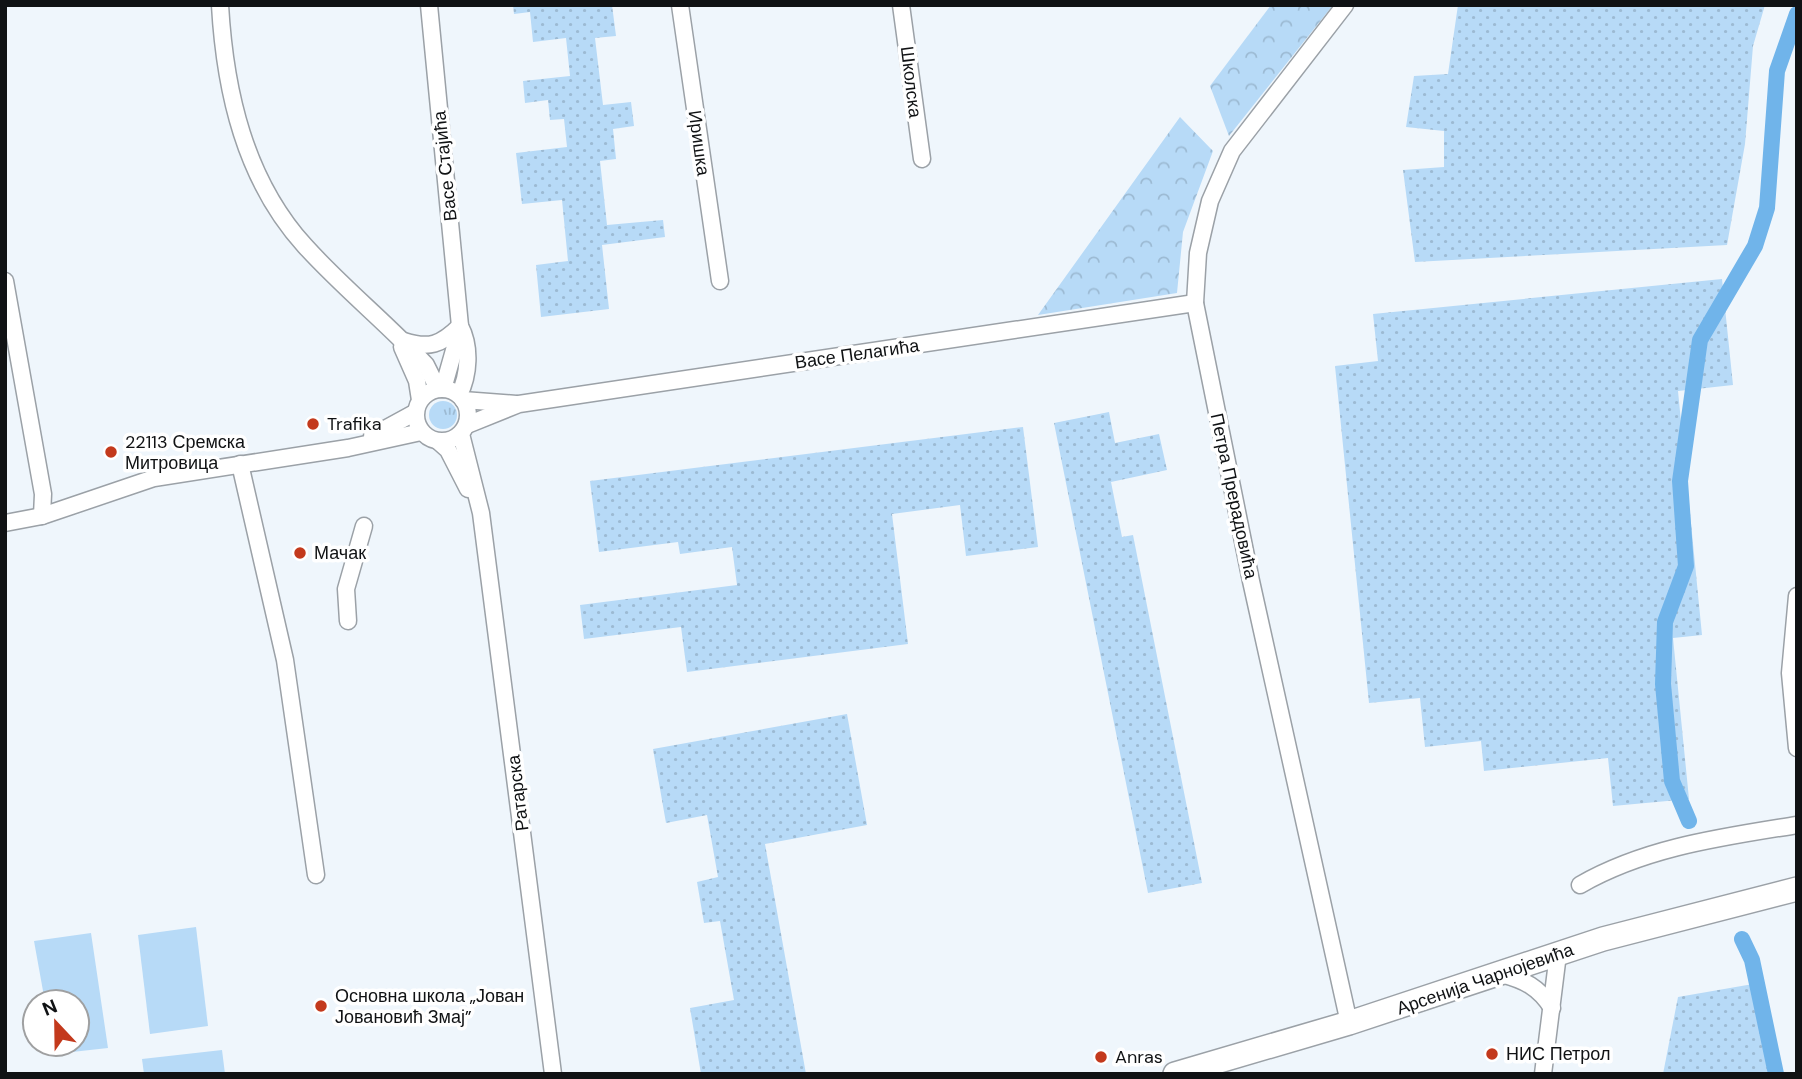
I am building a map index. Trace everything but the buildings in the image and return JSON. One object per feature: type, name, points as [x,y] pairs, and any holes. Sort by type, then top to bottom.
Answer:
[{"type":"main road","name":"Арсенија Чарнојевића","points":[[1175,1074],[1349,1023],[1558,954],[1797,889]]},
{"type":"street","points":[[5,523],[41,516],[154,478],[348,447],[421,432],[439,442],[452,440],[464,430],[468,412],[461,397],[440,389],[426,365],[304,245],[272,204],[236,118],[225,74],[220,5]]},
{"type":"street","name":"Васе Стајића","points":[[429,5],[460,326],[465,337],[467,361],[461,397]]},
{"type":"street","name":"Иришка","points":[[680,5],[720,281]]},
{"type":"street","name":"Школска","points":[[901,5],[922,159]]},
{"type":"street","name":"Петра Прерадовића","points":[[1345,5],[1231,151],[1210,201],[1198,253],[1195,303],[1251,581],[1349,1023]]},
{"type":"street","points":[[6,291],[43,494],[41,516]]},
{"type":"street","name":"Васе Пелагића","points":[[461,397],[519,404],[1195,303]]},
{"type":"street","points":[[398,339],[420,346],[433,346],[444,342],[460,326]]},
{"type":"street","name":"Васе Стајића","points":[[440,389],[460,326]]},
{"type":"street","points":[[398,339],[417,380],[421,432]]},
{"type":"street","points":[[348,447],[418,406],[440,389]]},
{"type":"street","name":"Васе Пелагића","points":[[464,430],[519,404]]},
{"type":"street","name":"Ратарска","points":[[464,430],[481,513],[553,1074]]},
{"type":"street","name":"Ратарска","points":[[439,442],[448,450],[481,513]]},
{"type":"street","points":[[240,464],[285,660],[316,875]]},
{"type":"street","points":[[348,621],[346,589],[354,550],[364,526]]},
{"type":"street","points":[[1797,596],[1790,673],[1797,748]]},
{"type":"street","points":[[1580,885],[1619,866],[1651,855],[1726,836],[1797,825]]},
{"type":"street","points":[[1543,1074],[1558,954]]},
{"type":"street","points":[[1499,973],[1525,980],[1540,991],[1552,1007]]},
{"type":"green space","points":[[513,5],[612,5],[616,36],[595,38],[603,105],[631,102],[634,126],[613,129],[616,159],[600,161],[607,225],[663,220],[665,237],[602,245],[609,309],[541,317],[536,265],[568,261],[562,200],[522,204],[516,153],[567,147],[564,119],[550,120],[548,100],[525,103],[523,81],[570,76],[566,38],[533,42],[530,12],[514,14]]},
{"type":"green space","points":[[1271,5],[1333,5],[1229,136],[1210,86]]},
{"type":"green space","points":[[1458,5],[1765,5],[1753,46],[1745,144],[1727,245],[1415,262],[1403,170],[1444,167],[1444,131],[1406,127],[1414,76],[1448,74]]},
{"type":"green space","points":[[1180,117],[1213,151],[1183,232],[1177,293],[1038,315]]},
{"type":"green space","points":[[1722,279],[1733,385],[1678,391],[1702,635],[1673,638],[1689,799],[1613,806],[1608,758],[1484,771],[1481,741],[1425,747],[1420,698],[1369,703],[1335,366],[1378,361],[1373,314]]},
{"type":"green space","points":[[443,401],[453,405],[457,415],[453,425],[443,429],[433,425],[429,415],[433,405]]},
{"type":"green space","points":[[1109,412],[1115,443],[1159,434],[1167,470],[1111,482],[1122,537],[1133,535],[1202,883],[1148,893],[1054,423]]},
{"type":"green space","points":[[1023,427],[1038,547],[966,556],[960,505],[892,514],[908,644],[687,672],[681,627],[584,639],[580,605],[737,585],[732,547],[680,554],[678,542],[599,552],[590,481]]},
{"type":"green space","points":[[847,714],[867,825],[765,844],[806,1074],[701,1074],[690,1008],[734,1000],[720,921],[704,923],[697,882],[718,877],[707,815],[666,823],[653,749]]},
{"type":"green space","points":[[196,927],[208,1026],[150,1034],[138,935]]},
{"type":"green space","points":[[91,933],[108,1048],[91,1050],[91,988],[42,988],[34,941]]},
{"type":"green space","points":[[1753,984],[1768,1074],[1663,1074],[1678,997]]},
{"type":"green space","points":[[222,1050],[225,1074],[144,1074],[142,1059]]},
{"type":"waterway","points":[[1689,821],[1672,781],[1663,684],[1665,622],[1686,566],[1680,481],[1700,340],[1755,246],[1767,208],[1777,71],[1797,14]]},
{"type":"waterway","points":[[1742,939],[1752,960],[1776,1074]]},
{"type":"place","name":"Trafika","points":[[313,424]]},
{"type":"place","name":"22113 Сремска Митровица","points":[[111,452]]},
{"type":"place","name":"Мачак","points":[[300,553]]},
{"type":"place","name":"Основна школа „Јован Јовановић Змај”","points":[[321,1006]]},
{"type":"place","name":"НИС Петрол","points":[[1492,1054]]},
{"type":"place","name":"Anras","points":[[1101,1057]]}]
